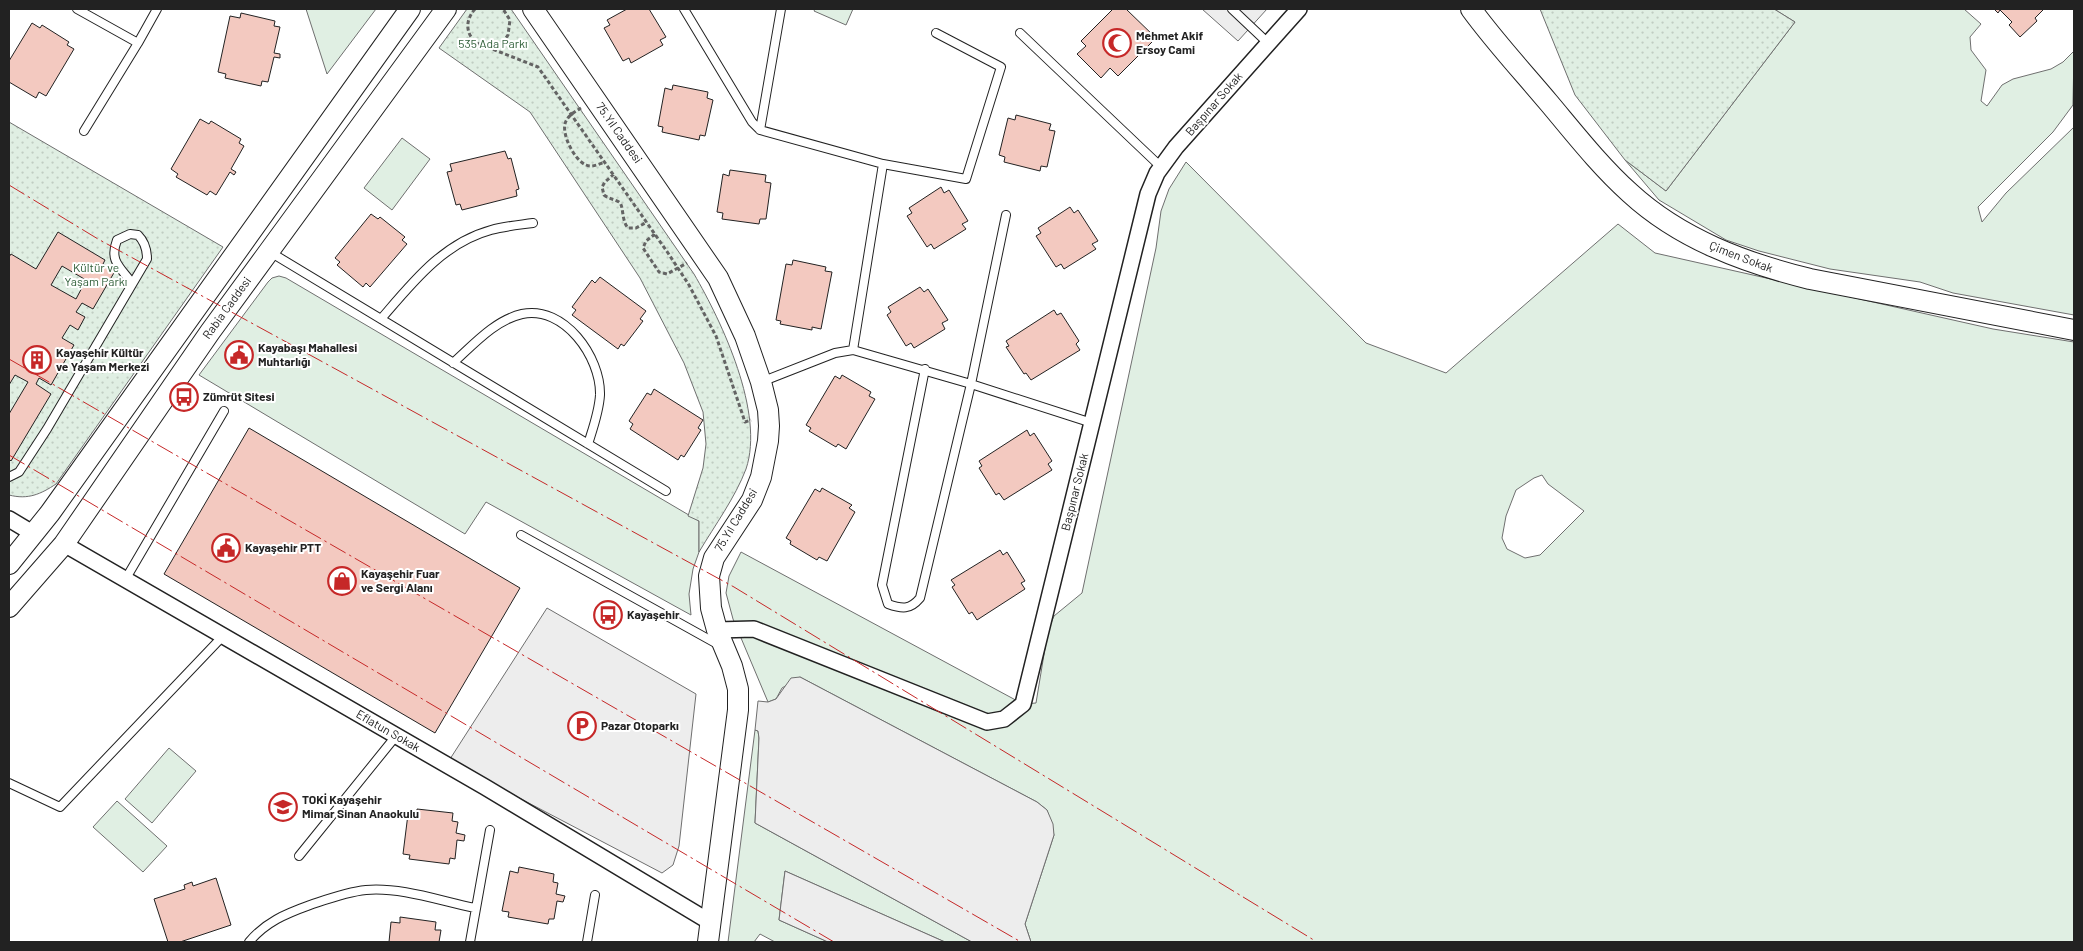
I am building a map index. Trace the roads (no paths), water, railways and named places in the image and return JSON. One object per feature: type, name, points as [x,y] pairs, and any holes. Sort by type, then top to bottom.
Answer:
[{"type":"street","name":"Rabia Caddesi","points":[[9,564],[34,534],[410,9]]},
{"type":"street","name":"Rabia Caddesi","points":[[9,608],[64,544],[210,332],[446,9]]},
{"type":"street","name":"75.Yıl Caddesi","points":[[533,9],[718,278],[754,358],[768,416],[768,442],[760,477],[752,500],[721,545],[710,567],[709,590],[711,608],[738,689],[738,710],[708,942]]},
{"type":"street","name":"Başpınar Sokak","points":[[717,630],[754,629],[987,722],[1004,719],[1023,704],[1148,194],[1161,167],[1176,147],[1299,9]]},
{"type":"street","name":"Çimen Sokak","points":[[1472,9],[1595,158],[1630,194],[1687,234],[1720,251],[1810,279],[2074,330]]},
{"type":"street","points":[[9,519],[34,534]]},
{"type":"street","name":"Eflatun Sokak","points":[[64,544],[602,856],[710,922]]},
{"type":"lane","points":[[77,9],[138,43]]},
{"type":"lane","points":[[84,131],[157,9]]},
{"type":"lane","points":[[684,9],[752,122],[760,130],[883,164],[966,179],[1001,67],[936,33]]},
{"type":"lane","points":[[760,130],[781,9]]},
{"type":"lane","points":[[1232,9],[1268,43]]},
{"type":"lane","points":[[1020,33],[1161,167]]},
{"type":"lane","points":[[853,350],[883,164]]},
{"type":"lane","points":[[925,369],[882,585],[888,604],[901,608],[913,606],[920,598],[971,384],[1006,214]]},
{"type":"lane","points":[[381,319],[412,282],[433,262],[459,242],[490,230],[533,223]]},
{"type":"lane","points":[[9,477],[19,472],[47,429],[146,259],[147,250],[138,235],[130,234],[117,240],[113,252],[116,262],[132,283]]},
{"type":"lane","points":[[269,251],[666,491]]},
{"type":"lane","points":[[454,363],[491,330],[507,321],[521,315],[538,313],[556,318],[574,334],[588,352],[596,371],[600,394],[597,415],[588,444]]},
{"type":"lane","points":[[761,382],[835,353],[853,350],[925,369],[1092,423]]},
{"type":"lane","points":[[125,580],[224,411]]},
{"type":"lane","points":[[522,536],[725,649]]},
{"type":"lane","points":[[9,783],[60,808],[223,636]]},
{"type":"lane","points":[[299,856],[396,736]]},
{"type":"lane","points":[[470,942],[490,830]]},
{"type":"lane","points":[[249,942],[260,930],[282,915],[339,895],[365,890],[392,890],[475,908]]},
{"type":"lane","points":[[587,942],[595,895]]},
{"type":"place","name":"Mehmet Akif Ersoy Cami","points":[[1117,43]]},
{"type":"place","name":"Kayabaşı Mahallesi Muhtarlığı","points":[[239,355]]},
{"type":"place","name":"Kayaşehir Kültür ve Yaşam Merkezi","points":[[37,360]]},
{"type":"place","name":"Zümrüt Sitesi","points":[[184,397]]},
{"type":"place","name":"Kayaşehir PTT","points":[[226,548]]},
{"type":"place","name":"Kayaşehir Fuar ve Sergi Alanı","points":[[342,581]]},
{"type":"place","name":"Kayaşehir","points":[[608,615]]},
{"type":"place","name":"Pazar Otoparkı","points":[[582,726]]},
{"type":"place","name":"TOKİ Kayaşehir Mimar Sinan Anaokulu","points":[[283,807]]},
{"type":"park label","name":"535 Ada Parkı","points":[[493,44]]},
{"type":"park label","name":"Kültür ve Yaşam Parkı","points":[[96,275]]}]
